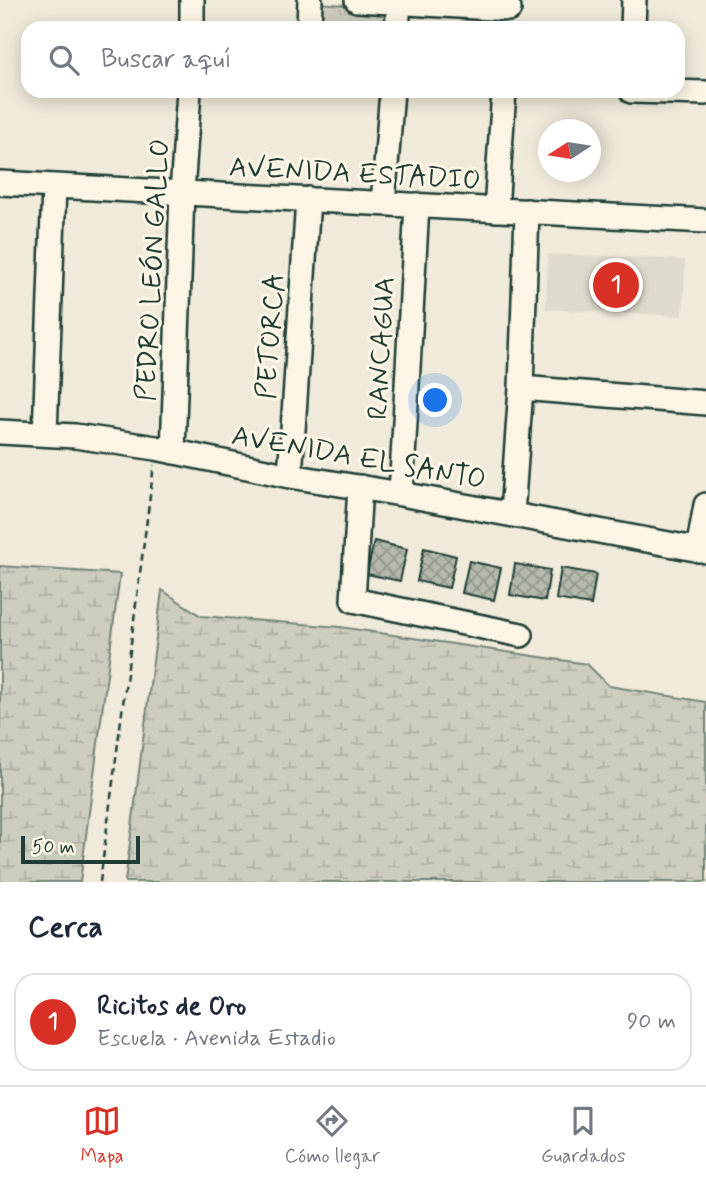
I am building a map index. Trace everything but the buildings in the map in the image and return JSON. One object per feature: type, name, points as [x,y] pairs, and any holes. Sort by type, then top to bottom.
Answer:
[{"type":"street","points":[[192,0],[192,21]]},
{"type":"street","points":[[310,0],[310,21]]},
{"type":"street","points":[[357,0],[509,12]]},
{"type":"street","points":[[633,21],[634,0]]},
{"type":"street","points":[[398,21],[399,2]]},
{"type":"street","points":[[685,92],[706,93]]},
{"type":"street","name":"PEDRO LEÓN GALLO","points":[[165,450],[189,98]]},
{"type":"street","points":[[383,203],[391,98]]},
{"type":"street","points":[[496,209],[504,98]]},
{"type":"street","name":"AVENIDA ESTADIO","points":[[0,183],[706,221]]},
{"type":"street","points":[[45,434],[54,186]]},
{"type":"street","name":"PETORCA","points":[[290,476],[308,199]]},
{"type":"street","name":"RANCAGUA","points":[[401,494],[417,205]]},
{"type":"street","points":[[512,514],[521,388],[527,211]]},
{"type":"street","points":[[521,388],[706,402]]},
{"type":"street","name":"AVENIDA EL SANTO","points":[[0,432],[75,436],[165,450],[290,476],[512,514],[702,551]]},
{"type":"street","points":[[360,487],[353,600],[522,635]]},
{"type":"street","points":[[702,551],[706,505]]},
{"type":"path","points":[[100,882],[165,450]]},
{"type":"shaded area","points":[[548,254],[685,260],[683,316],[546,309]]},
{"type":"green space","points":[[317,3],[388,8],[388,21],[316,21]]},
{"type":"green space","points":[[0,566],[120,574],[80,882],[0,882]]},
{"type":"green space","points":[[162,590],[201,616],[340,627],[587,664],[609,686],[706,702],[706,882],[125,882]]},
{"type":"place","name":"Ricitos de Oro","points":[[616,285]]}]
